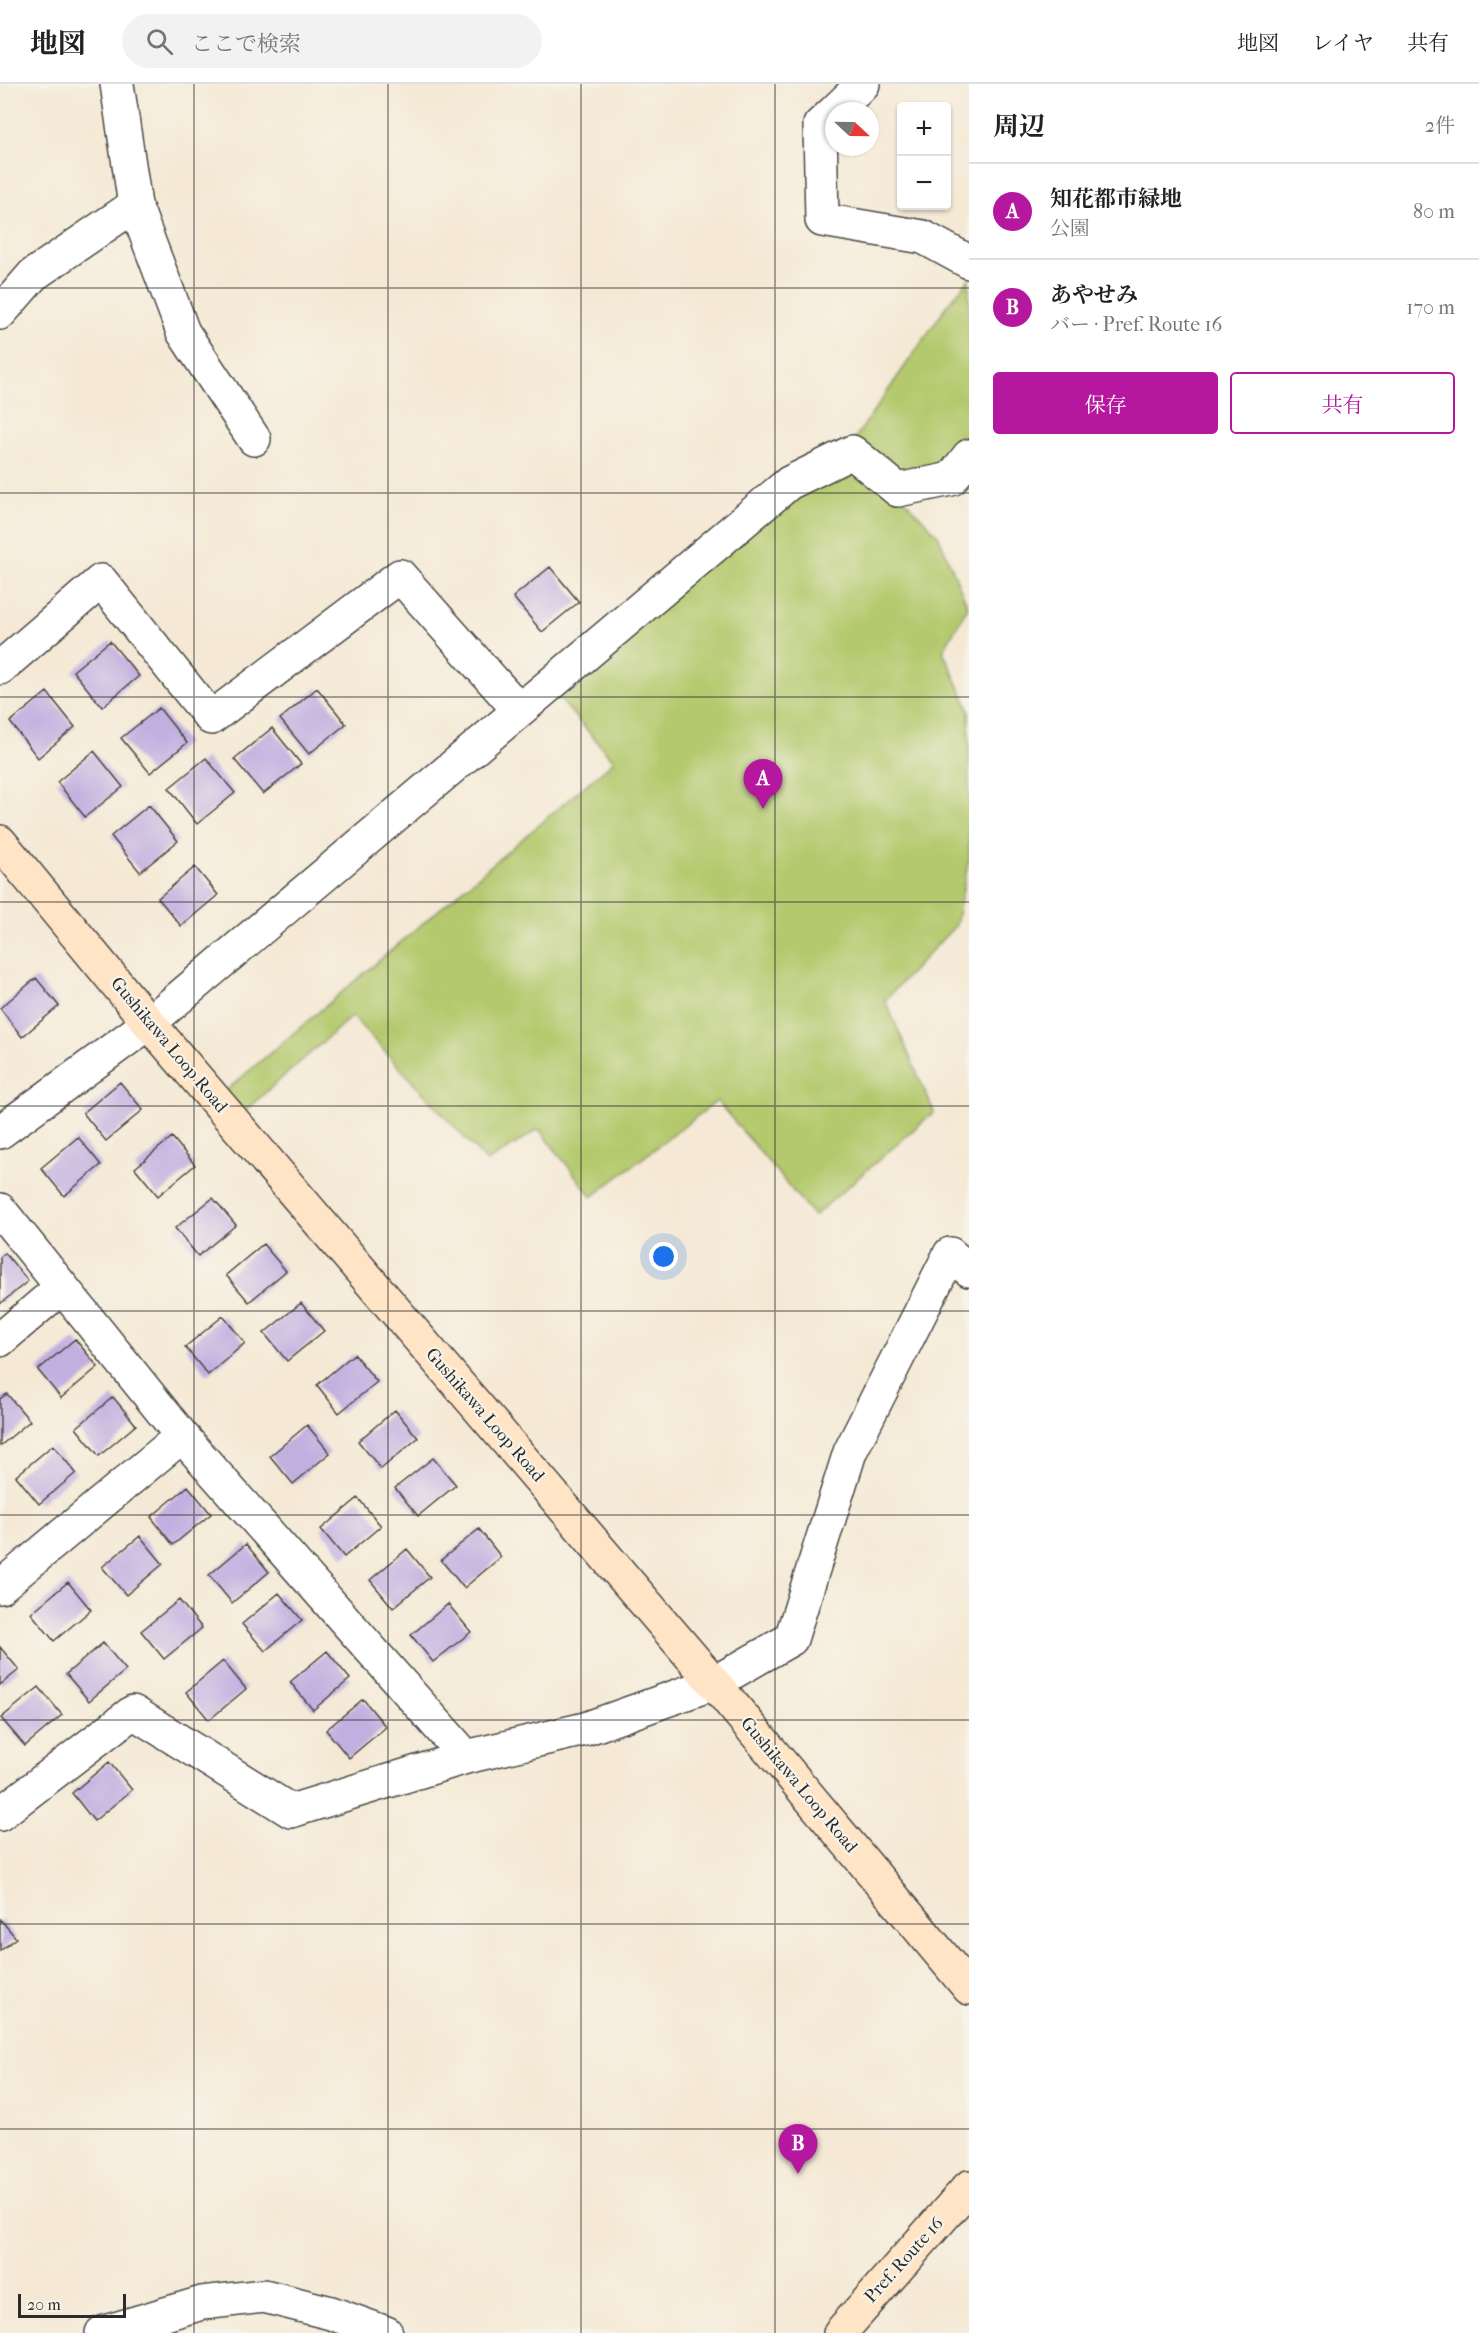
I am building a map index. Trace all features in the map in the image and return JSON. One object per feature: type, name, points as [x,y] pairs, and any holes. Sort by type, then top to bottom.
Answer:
[{"type":"main road","name":"Gushikawa Loop Road","points":[[0,842],[149,1023],[714,1683],[969,1988]]},
{"type":"main road","name":"Pref. Route 16","points":[[840,2333],[969,2187]]},
{"type":"street","points":[[117,84],[135,205],[183,332],[254,439]]},
{"type":"street","points":[[844,102],[863,84]]},
{"type":"street","points":[[825,120],[820,125],[822,220],[922,237],[969,262]]},
{"type":"street","points":[[0,313],[33,275],[135,205]]},
{"type":"street","points":[[0,1132],[149,1023],[789,483],[852,452],[898,490],[951,479],[969,456]]},
{"type":"street","points":[[0,668],[101,581],[211,718],[400,576],[519,710]]},
{"type":"street","points":[[0,1210],[182,1436],[466,1757]]},
{"type":"street","points":[[0,1814],[133,1712],[291,1811],[466,1757],[585,1729],[714,1683],[791,1639],[850,1452],[950,1254],[969,1270]]},
{"type":"street","points":[[0,1340],[62,1287]]},
{"type":"street","points":[[0,1587],[182,1436]]},
{"type":"street","points":[[102,2333],[202,2303],[264,2296],[331,2313],[386,2333]]},
{"type":"green space","points":[[969,279],[969,456],[898,490],[842,457],[948,304]]},
{"type":"green space","points":[[837,456],[896,491],[938,535],[968,607],[943,651],[969,709],[969,858],[956,925],[885,1000],[934,1112],[814,1216],[717,1101],[592,1197],[539,1129],[487,1162],[352,1016],[230,1124],[215,1100],[614,761],[551,689]]},
{"type":"building","points":[[550,567],[579,602],[542,632],[513,597]]},
{"type":"building","points":[[110,641],[139,676],[102,707],[73,671]]},
{"type":"building","points":[[317,688],[346,724],[309,754],[280,719]]},
{"type":"building","points":[[47,692],[75,727],[38,758],[10,722]]},
{"type":"building","points":[[159,708],[187,743],[150,773],[121,738]]},
{"type":"building","points":[[272,728],[301,764],[263,794],[234,759]]},
{"type":"building","points":[[94,751],[123,787],[85,817],[57,782]]},
{"type":"building","points":[[206,758],[235,793],[197,824],[169,788]]},
{"type":"building","points":[[149,805],[178,841],[140,872],[111,836]]},
{"type":"building","points":[[195,867],[218,895],[181,926],[158,898]]},
{"type":"building","points":[[36,978],[59,1006],[22,1037],[0,1008]]},
{"type":"building","points":[[120,1082],[143,1110],[106,1141],[83,1113]]},
{"type":"building","points":[[78,1137],[101,1165],[64,1196],[41,1168]]},
{"type":"building","points":[[172,1137],[195,1165],[158,1196],[135,1168]]},
{"type":"building","points":[[213,1198],[236,1225],[198,1256],[175,1228]]},
{"type":"building","points":[[263,1244],[286,1271],[249,1302],[226,1275]]},
{"type":"building","points":[[5,1253],[28,1281],[0,1304],[0,1257]]},
{"type":"building","points":[[301,1303],[324,1331],[287,1361],[264,1333]]},
{"type":"building","points":[[223,1316],[245,1343],[208,1375],[185,1347]]},
{"type":"building","points":[[75,1339],[98,1367],[61,1398],[38,1370]]},
{"type":"building","points":[[354,1354],[377,1382],[339,1413],[317,1385]]},
{"type":"building","points":[[7,1394],[30,1421],[0,1446],[0,1399]]},
{"type":"building","points":[[113,1397],[136,1425],[99,1456],[76,1428]]},
{"type":"building","points":[[395,1410],[418,1438],[381,1469],[358,1441]]},
{"type":"building","points":[[307,1425],[330,1453],[293,1484],[270,1456]]},
{"type":"building","points":[[53,1445],[76,1473],[39,1504],[16,1476]]},
{"type":"building","points":[[433,1458],[456,1485],[418,1516],[395,1488]]},
{"type":"building","points":[[188,1486],[211,1514],[173,1545],[151,1517]]},
{"type":"building","points":[[358,1498],[381,1526],[344,1557],[321,1529]]},
{"type":"building","points":[[479,1529],[501,1557],[464,1588],[441,1560]]},
{"type":"building","points":[[140,1536],[163,1564],[126,1595],[102,1567]]},
{"type":"building","points":[[246,1544],[269,1572],[232,1603],[209,1575]]},
{"type":"building","points":[[407,1549],[430,1577],[393,1608],[370,1580]]},
{"type":"building","points":[[68,1582],[91,1610],[54,1641],[31,1613]]},
{"type":"building","points":[[279,1593],[302,1620],[265,1651],[242,1624]]},
{"type":"building","points":[[179,1600],[202,1628],[164,1659],[141,1631]]},
{"type":"building","points":[[448,1604],[471,1632],[433,1662],[411,1635]]},
{"type":"building","points":[[103,1643],[126,1670],[89,1701],[66,1674]]},
{"type":"building","points":[[0,1647],[19,1670],[0,1685]]},
{"type":"building","points":[[327,1651],[350,1679],[313,1710],[290,1682]]},
{"type":"building","points":[[223,1661],[246,1689],[209,1720],[186,1692]]},
{"type":"building","points":[[39,1687],[62,1715],[25,1746],[1,1718]]},
{"type":"building","points":[[363,1699],[386,1727],[349,1758],[326,1730]]},
{"type":"building","points":[[109,1762],[132,1790],[94,1821],[72,1793]]},
{"type":"building","points":[[0,1919],[16,1938],[0,1951]]},
{"type":"place","name":"知花都市緑地","points":[[763,809]]},
{"type":"place","name":"あやせみ","points":[[798,2174]]}]
